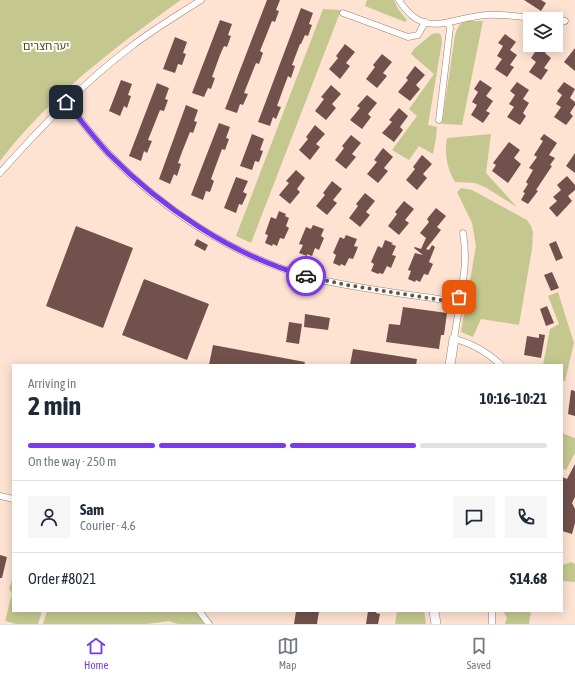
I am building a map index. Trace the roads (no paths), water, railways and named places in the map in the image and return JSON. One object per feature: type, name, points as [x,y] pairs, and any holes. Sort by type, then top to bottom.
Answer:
[{"type":"street","points":[[0,173],[50,118],[94,77],[132,45],[201,0]]},
{"type":"street","points":[[399,0],[405,10],[412,16],[435,25],[475,16],[489,15],[523,18]]},
{"type":"street","points":[[343,13],[408,37],[418,35],[425,22]]},
{"type":"street","points":[[438,120],[450,28],[448,23]]},
{"type":"street","points":[[66,102],[108,152],[142,185],[180,214],[222,240],[263,260],[303,275],[347,285],[447,301],[456,305]]},
{"type":"street","points":[[450,364],[458,314],[456,305],[460,295],[464,264],[465,246],[463,233]]},
{"type":"street","points":[[454,339],[477,347],[500,364]]},
{"type":"street","points":[[0,496],[12,499]]},
{"type":"street","points":[[200,612],[209,624]]},
{"type":"street","points":[[434,612],[436,624]]},
{"type":"street","points":[[492,612],[492,624]]},
{"type":"park label","name":"יער חצרים","points":[[46,46]]}]
